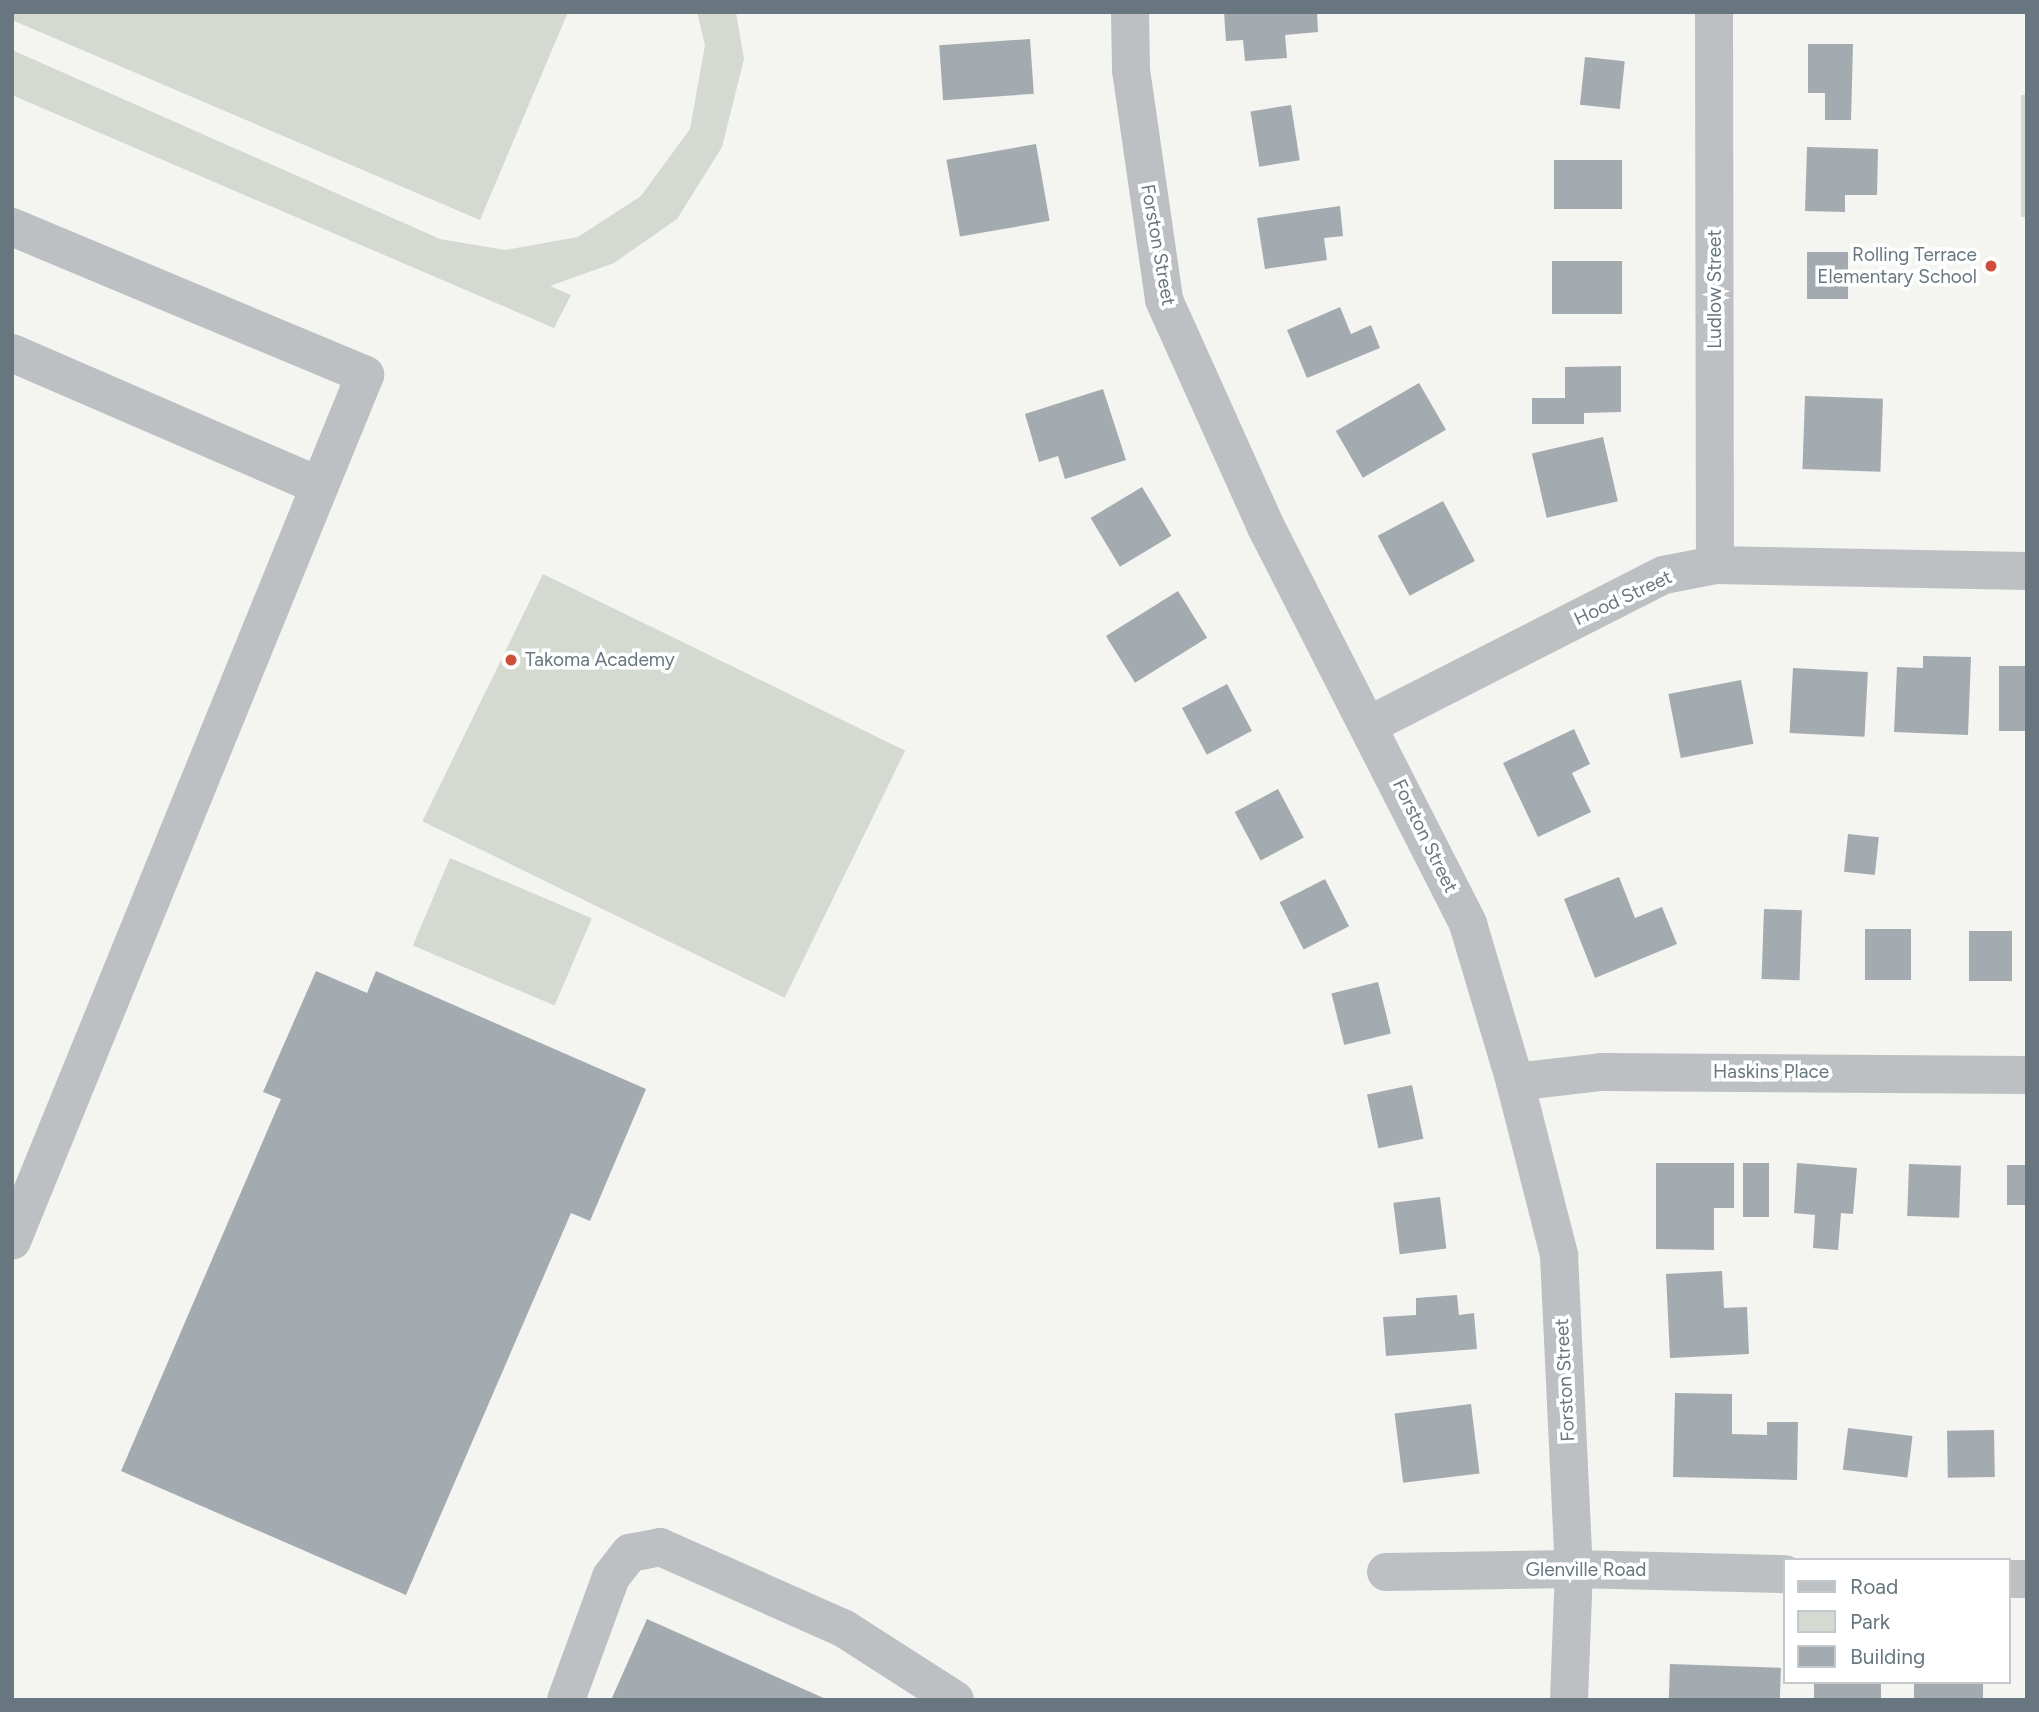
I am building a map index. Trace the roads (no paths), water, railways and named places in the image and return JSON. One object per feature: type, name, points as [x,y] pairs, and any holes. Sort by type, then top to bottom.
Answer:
[{"type":"street","name":"Forston Street","points":[[1130,12],[1131,70],[1164,300],[1265,525],[1468,924],[1515,1082],[1559,1255],[1574,1569],[1569,1700]]},
{"type":"street","name":"Ludlow Street","points":[[1714,12],[1715,565]]},
{"type":"street","points":[[12,227],[365,375],[12,1241]]},
{"type":"street","points":[[12,353],[320,486]]},
{"type":"street","name":"Hood Street","points":[[1369,725],[1664,575],[1715,565],[2027,571]]},
{"type":"street","name":"Haskins Place","points":[[1515,1082],[1601,1072],[2027,1075]]},
{"type":"street","points":[[566,1700],[611,1577],[630,1553],[660,1547],[842,1628],[955,1700]]},
{"type":"street","name":"Glenville Road","points":[[1386,1572],[1574,1569],[1784,1574]]},
{"type":"place","name":"Rolling Terrace Elementary School","points":[[1991,266]]},
{"type":"place","name":"Takoma Academy","points":[[511,660]]}]
